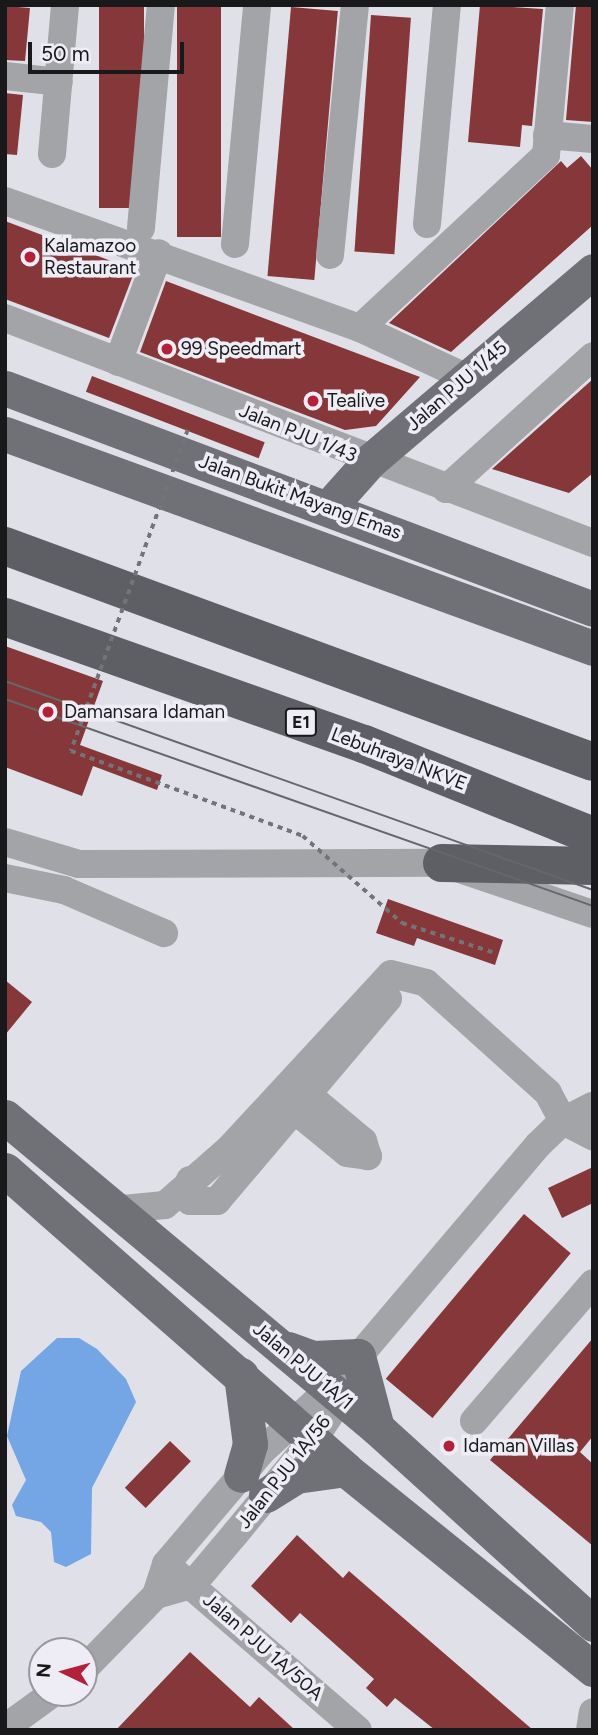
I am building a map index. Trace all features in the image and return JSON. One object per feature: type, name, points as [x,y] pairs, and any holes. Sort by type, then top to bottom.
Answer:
[{"type":"highway","points":[[5,546],[593,762]]},
{"type":"highway","name":"Lebuhraya NKVE","points":[[5,617],[364,744],[593,836]]},
{"type":"highway","points":[[442,863],[593,866]]},
{"type":"main road","name":"Jalan PJU 1/45","points":[[329,506],[370,461],[465,377],[593,271]]},
{"type":"main road","name":"Jalan Bukit Mayang Emas","points":[[5,388],[329,506],[593,609]]},
{"type":"main road","points":[[5,434],[593,648]]},
{"type":"main road","name":"Jalan PJU 1A/1","points":[[5,1117],[123,1209],[278,1346],[335,1389],[593,1624]]},
{"type":"main road","points":[[5,1170],[304,1428],[345,1469],[593,1669]]},
{"type":"main road","points":[[278,1346],[313,1358],[358,1356],[377,1428]]},
{"type":"main road","points":[[241,1376],[254,1485],[345,1469]]},
{"type":"street","points":[[52,153],[64,5]]},
{"type":"street","points":[[141,228],[161,5]]},
{"type":"street","points":[[234,244],[257,5]]},
{"type":"street","points":[[330,255],[355,5]]},
{"type":"street","points":[[426,224],[447,5]]},
{"type":"street","points":[[360,328],[546,155],[559,5]]},
{"type":"street","points":[[5,76],[58,82]]},
{"type":"street","points":[[547,135],[593,139]]},
{"type":"street","points":[[5,201],[159,253],[360,328],[465,377]]},
{"type":"street","points":[[118,362],[159,253]]},
{"type":"street","name":"Jalan PJU 1/43","points":[[5,318],[370,461],[593,543]]},
{"type":"street","points":[[446,489],[593,356]]},
{"type":"street","points":[[5,842],[55,860],[442,863],[593,914]]},
{"type":"street","points":[[10,885],[55,860]]},
{"type":"street","points":[[10,885],[64,891],[164,933]]},
{"type":"street","points":[[229,1149],[307,1061],[391,974],[412,976],[438,996],[548,1093],[563,1121],[593,1136]]},
{"type":"street","points":[[190,1180],[190,1201],[217,1201],[389,998],[414,991],[438,996]]},
{"type":"street","points":[[123,1209],[165,1205],[190,1180],[229,1149],[299,1101],[307,1061]]},
{"type":"street","points":[[563,1121],[593,1106]]},
{"type":"street","name":"Jalan PJU 1A/56","points":[[156,1595],[166,1564],[254,1485],[304,1428],[358,1356],[563,1121]]},
{"type":"street","points":[[474,1421],[593,1283]]},
{"type":"street","name":"Jalan PJU 1A/56","points":[[192,1585],[254,1485]]},
{"type":"street","name":"Jalan PJU 1A/50A","points":[[166,1564],[358,1730]]},
{"type":"street","points":[[98,1655],[156,1595],[192,1585]]},
{"type":"street","points":[[5,1728],[34,1707]]},
{"type":"street","points":[[590,1730],[593,1712]]},
{"type":"path","points":[[188,430],[71,751],[303,836],[402,923],[492,952]]},
{"type":"water","points":[[57,1338],[79,1338],[97,1349],[126,1379],[136,1402],[92,1488],[91,1554],[66,1567],[54,1562],[51,1532],[41,1522],[16,1516],[12,1505],[26,1480],[7,1436],[21,1371]]},
{"type":"building","points":[[99,5],[144,5],[144,208],[99,208]]},
{"type":"building","points":[[177,5],[221,5],[221,237],[177,237]]},
{"type":"building","points":[[480,5],[543,9],[532,126],[522,125],[520,147],[468,142]]},
{"type":"building","points":[[576,5],[593,5],[593,122],[566,120]]},
{"type":"building","points":[[5,6],[30,8],[25,61],[5,60]]},
{"type":"building","points":[[291,7],[338,11],[314,280],[267,276]]},
{"type":"building","points":[[371,15],[411,18],[394,254],[354,251]]},
{"type":"building","points":[[5,93],[23,95],[17,155],[5,154]]},
{"type":"building","points":[[581,156],[593,170],[593,225],[451,352],[389,323],[561,161],[567,168]]},
{"type":"building","points":[[5,221],[135,270],[109,338],[5,299]]},
{"type":"building","points":[[166,281],[420,377],[376,426],[345,430],[140,352]]},
{"type":"building","points":[[92,376],[265,442],[259,458],[86,392]]},
{"type":"building","points":[[593,379],[593,473],[569,493],[492,469]]},
{"type":"building","name":"Damansara Idaman","points":[[5,646],[103,681],[80,745],[162,775],[157,790],[93,766],[82,796],[5,767]]},
{"type":"building","points":[[388,899],[503,940],[495,965],[417,938],[414,946],[376,933]]},
{"type":"building","points":[[5,980],[32,1002],[5,1035]]},
{"type":"building","points":[[593,1167],[593,1203],[562,1218],[548,1188]]},
{"type":"building","points":[[524,1214],[571,1253],[433,1418],[386,1379]]},
{"type":"building","points":[[593,1338],[593,1436],[580,1452],[593,1464],[593,1546],[490,1460]]},
{"type":"building","points":[[170,1441],[191,1461],[146,1508],[125,1488]]},
{"type":"building","points":[[297,1535],[343,1578],[349,1571],[533,1730],[435,1730],[395,1698],[387,1707],[366,1688],[374,1679],[300,1613],[291,1623],[251,1586]]},
{"type":"building","points":[[190,1652],[250,1707],[259,1697],[295,1730],[116,1730]]},
{"type":"tram line","points":[[5,681],[593,890]]},
{"type":"tram line","points":[[5,699],[593,906]]},
{"type":"place","name":"Kalamazoo Restaurant","points":[[30,257]]},
{"type":"place","name":"99 Speedmart","points":[[167,349]]},
{"type":"place","name":"Tealive","points":[[313,401]]},
{"type":"place","name":"Damansara Idaman","points":[[48,712]]},
{"type":"place","name":"Idaman Villas","points":[[449,1446]]}]
